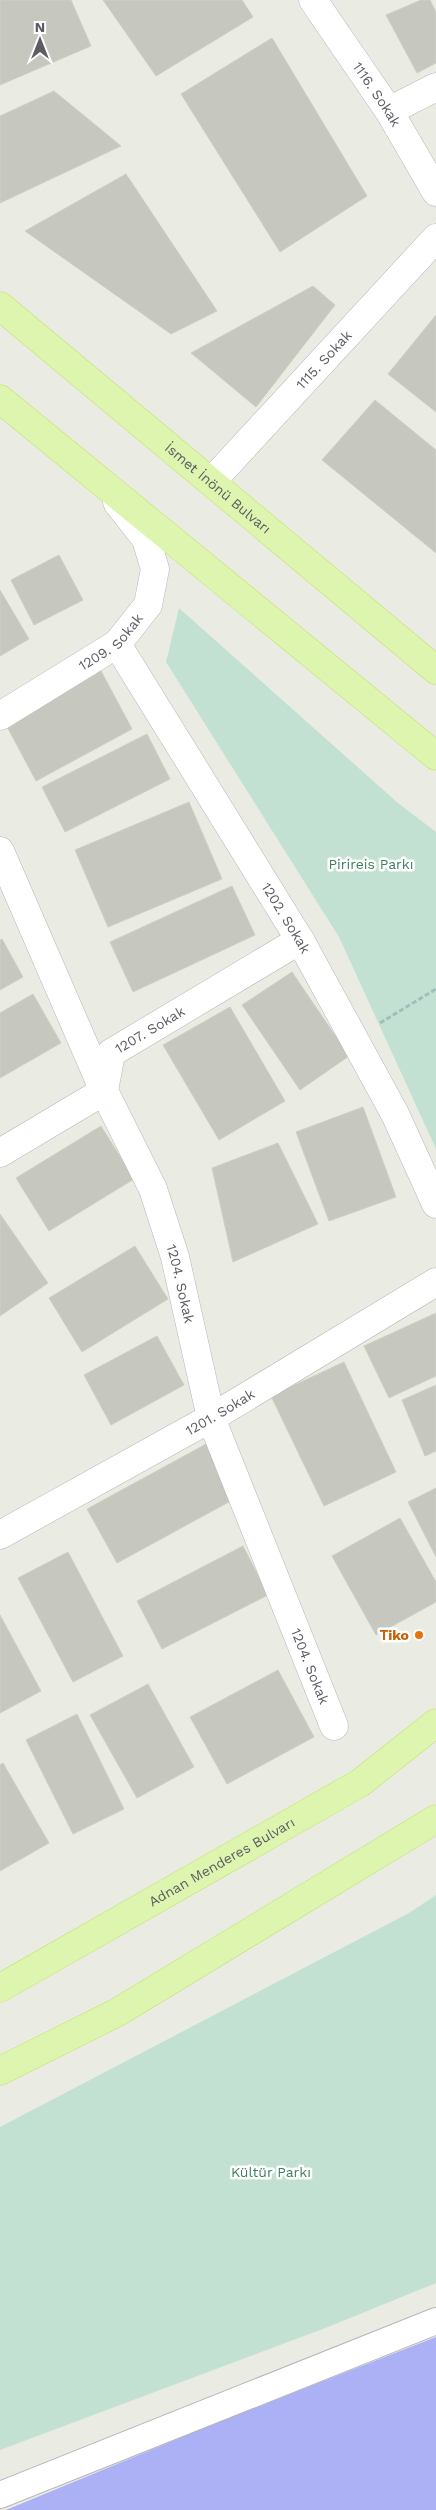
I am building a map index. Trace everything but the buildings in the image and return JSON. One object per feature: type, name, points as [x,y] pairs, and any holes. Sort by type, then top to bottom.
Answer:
[{"type":"main road","name":"İsmet İnönü Bulvarı","points":[[0,306],[212,481],[436,670]]},
{"type":"main road","points":[[0,399],[436,756]]},
{"type":"main road","name":"Adnan Menderes Bulvarı","points":[[0,1988],[360,1783],[436,1723]]},
{"type":"main road","points":[[0,2071],[118,2012],[436,1819]]},
{"type":"street","name":"1116. Sokak","points":[[313,0],[388,111],[436,192]]},
{"type":"street","points":[[388,111],[436,87]]},
{"type":"street","name":"1115. Sokak","points":[[212,481],[436,238]]},
{"type":"street","name":"1209. Sokak","points":[[0,716],[118,644],[148,605],[155,569],[146,539],[102,484]]},
{"type":"street","name":"1202. Sokak","points":[[118,644],[300,940],[394,1114],[436,1204]]},
{"type":"street","name":"1204. Sokak","points":[[0,851],[104,1091],[153,1188],[176,1257],[211,1418],[334,1726]]},
{"type":"street","name":"1207. Sokak","points":[[104,1091],[112,1053],[300,940]]},
{"type":"street","points":[[0,1153],[104,1091]]},
{"type":"street","name":"1201. Sokak","points":[[0,1535],[211,1418],[436,1282]]},
{"type":"street","points":[[0,2495],[436,2321]]},
{"type":"path","points":[[354,1039],[436,989]]},
{"type":"green space","name":"Pirireis Parkı","points":[[179,608],[398,803],[436,832],[436,1149],[339,937],[166,662]]},
{"type":"green space","name":"Kültür Parkı","points":[[436,1895],[436,2283],[328,2327],[0,2450],[0,2127],[409,1913]]},
{"type":"water","points":[[436,2337],[436,2510],[6,2510],[221,2421]]},
{"type":"place","name":"Тiko","points":[[419,1635]]}]
